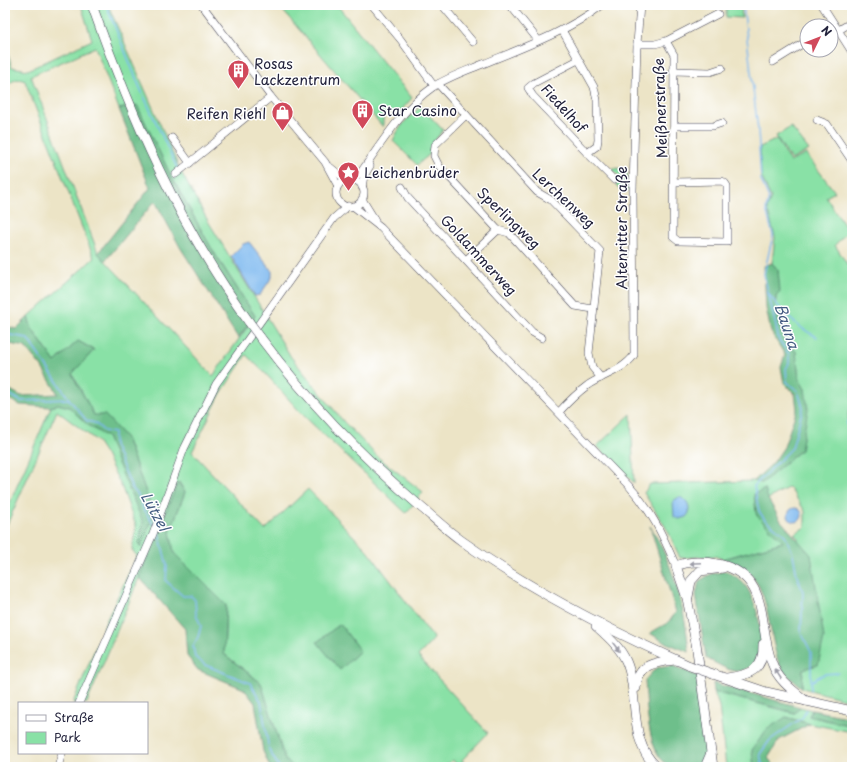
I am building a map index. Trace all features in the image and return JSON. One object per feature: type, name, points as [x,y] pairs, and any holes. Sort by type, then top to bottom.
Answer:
[{"type":"main road","points":[[92,5],[128,100],[170,194],[202,252],[249,322],[290,375],[347,439],[401,490],[461,540],[522,581],[590,619],[690,666],[766,692],[852,711]]},
{"type":"main road","points":[[677,569],[693,562],[712,562],[728,566],[747,579],[754,588],[760,602],[771,662],[778,676],[806,701]]},
{"type":"main road","points":[[677,569],[683,573],[720,567],[730,570],[740,576],[749,585],[756,598],[763,640],[763,659],[751,672],[728,678]]},
{"type":"main road","points":[[677,569],[687,598],[712,750],[713,767]]},
{"type":"main road","points":[[687,598],[691,580],[700,571]]},
{"type":"main road","points":[[590,619],[610,639],[625,659],[632,677],[640,735],[645,751],[657,767]]},
{"type":"main road","points":[[663,767],[657,763],[647,748],[639,714],[637,678],[643,669],[650,664],[659,661],[677,660]]},
{"type":"main road","points":[[705,767],[712,750]]},
{"type":"street","points":[[79,702],[153,534],[184,449],[216,384],[334,218],[339,201],[336,193],[338,186],[328,166],[271,97],[202,5]]},
{"type":"street","name":"Lerchenweg","points":[[372,5],[436,85],[466,115],[537,192],[551,200],[600,251],[589,353],[592,367],[601,378]]},
{"type":"street","points":[[442,5],[473,42]]},
{"type":"street","points":[[510,5],[538,40]]},
{"type":"street","points":[[338,186],[361,172],[406,111],[436,85],[562,30],[602,5]]},
{"type":"street","name":"Altenritter Straße","points":[[558,412],[576,394],[601,378],[628,364],[635,352],[633,190],[637,44],[640,5]]},
{"type":"street","points":[[822,5],[828,18]]},
{"type":"street","points":[[666,41],[718,14]]},
{"type":"street","points":[[852,22],[839,30],[852,52]]},
{"type":"street","name":"Fiedelhof","points":[[562,30],[594,87],[597,100],[598,140],[596,146],[587,153]]},
{"type":"street","name":"Meißnerstraße","points":[[637,44],[655,44],[666,41],[674,55],[673,71],[675,126],[674,182],[674,237],[678,242],[727,242],[727,186],[725,183],[722,181],[674,182]]},
{"type":"street","points":[[773,62],[799,46]]},
{"type":"street","name":"Fiedelhof","points":[[578,60],[534,83],[528,88],[533,96],[614,180]]},
{"type":"street","points":[[673,71],[710,72],[722,68]]},
{"type":"street","points":[[176,174],[271,97]]},
{"type":"street","name":"Sperlingweg","points":[[466,115],[435,145],[434,156],[439,166],[498,230],[509,233],[575,306],[593,309]]},
{"type":"street","points":[[817,120],[827,124],[852,161]]},
{"type":"street","points":[[675,126],[713,126],[722,123]]},
{"type":"street","points":[[381,228],[362,199],[362,187],[364,176],[390,131]]},
{"type":"street","points":[[172,138],[190,163]]},
{"type":"street","points":[[328,166],[362,187]]},
{"type":"street","name":"Goldammerweg","points":[[402,187],[408,198],[532,332],[542,338]]},
{"type":"street","points":[[334,218],[362,199]]},
{"type":"street","points":[[339,201],[351,206],[381,228],[635,492],[656,522],[677,569]]},
{"type":"street","points":[[466,260],[498,230]]},
{"type":"street","points":[[58,767],[62,754]]},
{"type":"green space","points":[[81,5],[108,5],[181,172],[208,221],[291,357],[344,422],[379,458],[423,492],[406,513],[302,414],[265,373],[246,355],[220,395],[192,452],[265,530],[308,489],[368,551],[434,639],[418,656],[488,733],[462,760],[467,767],[458,767],[453,760],[443,767],[294,767],[285,760],[261,683],[224,654],[226,605],[174,553],[170,532],[185,492],[179,482],[87,702],[73,702],[107,619],[137,556],[132,550],[136,526],[122,488],[106,455],[97,441],[57,411],[5,529],[5,514],[51,407],[58,404],[69,407],[88,425],[107,437],[143,522],[139,544],[154,514],[126,438],[94,415],[72,373],[94,350],[78,341],[55,362],[32,329],[28,317],[94,258],[25,81],[19,79],[15,80],[5,87],[5,79],[8,76],[5,68],[5,46],[12,67],[28,70],[92,40]],"holes":[[[95,47],[119,109],[137,106],[171,176],[213,251],[255,316],[213,376],[98,253],[31,76]]]},
{"type":"green space","points":[[278,5],[337,5],[412,98],[398,114],[391,111],[383,119],[383,127]]},
{"type":"green space","points":[[731,5],[741,5],[742,18],[726,17],[726,9]]},
{"type":"green space","points":[[137,105],[171,176],[213,251],[255,316],[238,338],[180,247],[155,201],[105,261],[98,253],[150,188],[119,109]]},
{"type":"green space","points":[[421,107],[443,130],[430,147],[430,154],[417,165],[393,141],[405,122]]},
{"type":"green space","points":[[791,127],[809,150],[791,160],[776,136]]},
{"type":"green space","points":[[777,139],[790,162],[806,154],[835,192],[826,197],[848,231],[835,245],[852,272],[852,405],[848,413],[852,465],[852,701],[802,688],[803,669],[798,538],[794,534],[805,527],[805,511],[789,487],[768,499],[783,542],[723,559],[714,556],[680,558],[668,531],[644,493],[650,484],[754,481],[762,483],[801,450],[805,389],[799,379],[796,352],[786,338],[775,310],[778,270],[772,263],[775,237],[767,208],[771,198],[761,176],[760,147]]},
{"type":"green space","points":[[613,168],[627,169],[628,191],[622,191],[616,185],[620,177],[614,171],[613,172]]},
{"type":"green space","points":[[772,263],[778,270],[780,291],[776,297],[775,310],[786,338],[796,352],[799,379],[805,389],[808,409],[801,450],[762,483],[754,481],[773,463],[784,447],[797,409],[795,394],[784,383],[781,367],[785,355],[771,332],[766,308],[764,266]]},
{"type":"green space","points":[[28,317],[32,329],[55,362],[78,341],[94,350],[72,374],[94,415],[105,415],[126,438],[154,514],[141,547],[139,544],[143,522],[107,437],[88,425],[69,407],[58,404],[51,407],[20,405],[5,397],[5,387],[21,396],[58,394],[41,366],[25,347],[5,343],[5,326],[16,329]]},
{"type":"green space","points":[[631,414],[634,483],[597,446]]},
{"type":"green space","points":[[178,482],[185,492],[170,532],[174,553],[226,605],[224,654],[261,683],[285,760],[294,767],[270,767],[263,751],[255,703],[244,689],[198,670],[187,656],[185,629],[139,577]]},
{"type":"green space","points":[[765,489],[768,499],[781,521],[811,555],[824,638],[818,665],[803,669],[802,688],[783,671],[780,665],[777,658],[766,604],[762,592],[756,582],[748,572],[723,559],[783,542],[757,516],[754,494]]},
{"type":"green space","points":[[650,526],[665,555],[677,586],[689,652],[664,642],[650,633],[669,622],[676,612]]},
{"type":"green space","points":[[726,571],[735,576],[745,585],[756,609],[760,627],[762,644],[758,659],[751,666],[739,671],[727,669],[706,658],[696,595],[699,581],[711,574]]},
{"type":"green space","points":[[340,624],[360,651],[340,670],[317,642]]},
{"type":"green space","points":[[673,666],[698,676],[708,750],[700,767],[674,767],[665,763],[658,754],[653,743],[648,716],[645,680],[656,668]]},
{"type":"green space","points":[[713,683],[800,707],[795,713],[714,692]]},
{"type":"green space","points":[[714,692],[795,713],[800,707],[812,710],[809,716],[852,726],[852,732],[810,724],[786,717],[752,750],[754,767],[726,767],[719,706]]},
{"type":"green space","points":[[812,710],[852,718],[852,726],[809,716]]},
{"type":"green space","points":[[786,717],[810,724],[779,740],[768,758],[775,767],[754,767],[752,750],[767,729]]},
{"type":"water","points":[[249,242],[272,271],[272,277],[260,295],[255,296],[231,256],[243,244]]},
{"type":"water","points":[[679,497],[687,503],[689,513],[686,517],[679,519],[674,517],[673,501]]},
{"type":"water","points":[[792,508],[798,508],[802,512],[802,518],[798,522],[792,522],[788,518],[788,512]]},
{"type":"waterway","points":[[106,5],[140,88],[177,168]]},
{"type":"waterway","name":"Bauna","points":[[743,5],[758,130],[761,180],[769,198],[766,209],[773,235],[764,274],[779,340],[789,354],[789,363],[786,369],[787,382],[798,391],[803,408],[792,448],[754,486],[759,511],[765,520],[785,535],[793,554],[797,576],[803,592],[801,632],[811,652],[811,690]]},
{"type":"waterway","points":[[768,293],[790,318],[809,333],[817,337]]},
{"type":"waterway","name":"Lützel","points":[[5,334],[27,338],[69,399],[87,421],[95,423],[104,431],[114,433],[114,445],[132,488],[138,495],[143,508],[154,525]]},
{"type":"waterway","points":[[5,392],[21,401],[69,399]]},
{"type":"waterway","points":[[847,421],[852,475]]},
{"type":"waterway","name":"Lützel","points":[[158,530],[167,565],[166,581],[183,596],[191,596],[195,600],[196,614],[201,626],[198,637],[193,646],[195,657],[205,665],[250,683],[261,701],[269,750],[279,767]]},
{"type":"waterway","points":[[812,681],[824,674],[838,673]]},
{"type":"waterway","name":"Bauna","points":[[763,767],[760,754],[770,740],[803,717],[806,710]]},
{"type":"place","name":"Rosas Lackzentrum","points":[[238,90]]},
{"type":"place","name":"Star Casino","points":[[363,130]]},
{"type":"place","name":"Reifen Riehl","points":[[282,132]]},
{"type":"place","name":"Leichenbrüder","points":[[348,192]]}]
